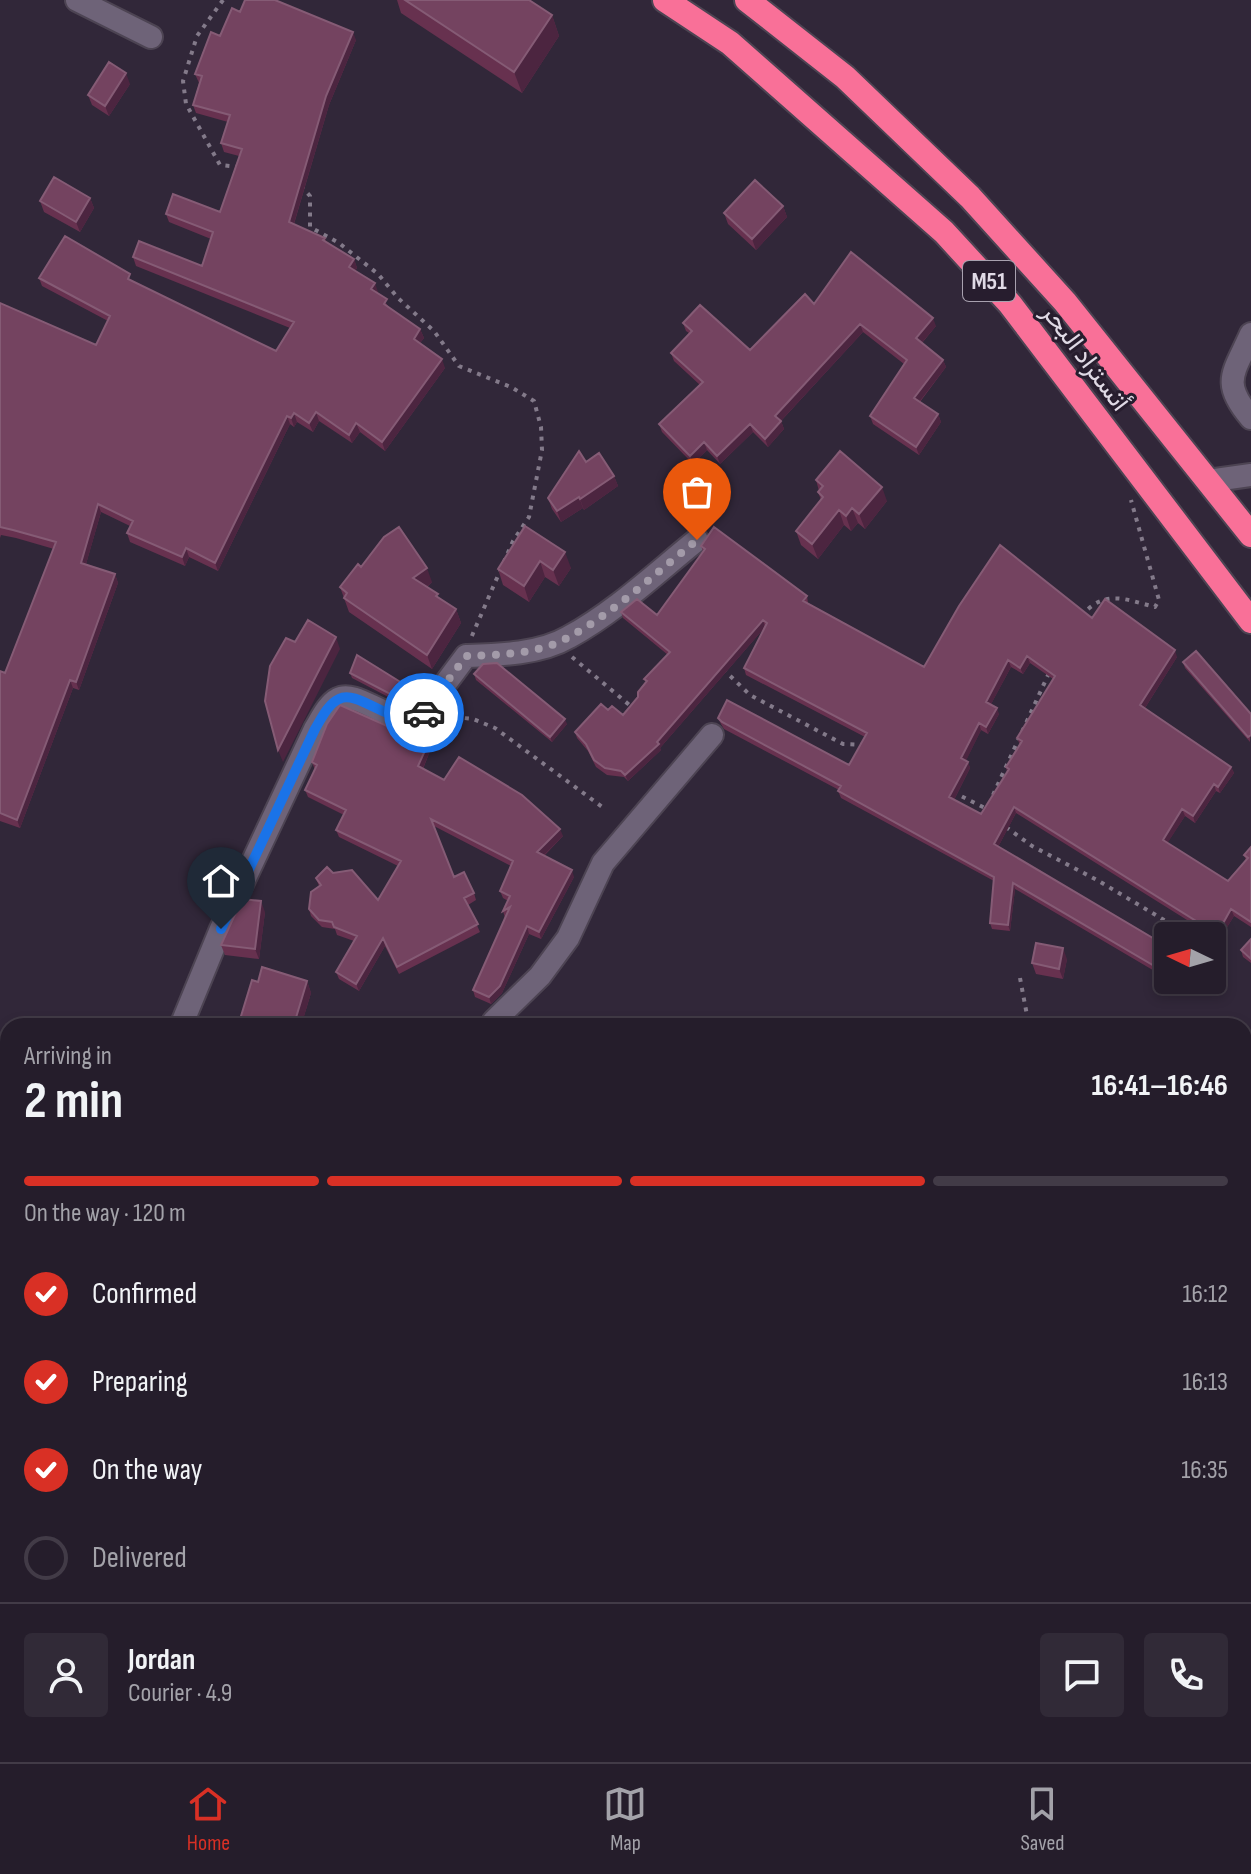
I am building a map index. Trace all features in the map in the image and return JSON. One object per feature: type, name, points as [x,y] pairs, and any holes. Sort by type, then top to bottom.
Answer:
[{"type":"highway","name":"أتستراد البحر","points":[[665,0],[730,43],[944,232],[1010,304],[1251,621]]},
{"type":"highway","name":"أتستراد البحر","points":[[747,0],[845,77],[970,197],[1065,302],[1251,535]]},
{"type":"street","points":[[77,0],[151,37]]},
{"type":"street","points":[[1250,340],[1235,370],[1231,389],[1235,400],[1251,418]]},
{"type":"street","points":[[1208,481],[1251,475]]},
{"type":"street","points":[[184,1018],[221,929],[315,729],[337,699],[348,696],[403,719],[413,720],[422,715],[466,656],[529,650],[568,638],[622,601],[697,540]]},
{"type":"street","points":[[497,1018],[540,976],[568,938],[603,863],[712,735]]},
{"type":"path","points":[[223,0],[197,36],[183,81],[186,104],[220,165],[242,167]]},
{"type":"path","points":[[294,183],[305,188],[310,196],[310,227],[339,243],[378,274],[398,298],[434,331],[459,366],[511,387],[534,401],[541,427],[542,450],[529,517],[500,568],[472,632],[466,656]]},
{"type":"path","points":[[1074,625],[1094,603],[1116,596],[1155,607],[1159,600],[1131,500]]},
{"type":"path","points":[[549,645],[565,651],[636,711]]},
{"type":"path","points":[[987,809],[1052,665]]},
{"type":"path","points":[[720,667],[750,695],[843,744],[866,745]]},
{"type":"path","points":[[422,715],[473,719],[495,728],[605,809]]},
{"type":"path","points":[[950,791],[987,809],[1032,846],[1168,922]]},
{"type":"path","points":[[1020,978],[1028,1018]]},
{"type":"building","points":[[245,0],[275,0],[353,32],[326,96],[289,222],[325,238],[323,240],[354,259],[349,267],[375,283],[371,289],[387,299],[384,304],[420,329],[414,339],[442,359],[382,442],[356,423],[349,435],[316,412],[309,423],[294,413],[291,418],[287,416],[215,563],[186,548],[182,557],[127,533],[133,521],[98,504],[81,563],[115,574],[76,682],[70,680],[17,820],[0,813],[0,671],[5,673],[56,542],[0,527],[0,303],[96,345],[110,316],[39,278],[65,236],[130,274],[128,279],[276,351],[294,322],[133,257],[139,241],[202,266],[213,232],[166,214],[173,194],[220,212],[242,149],[221,143],[230,115],[193,105],[202,76],[195,74],[211,32],[220,36],[232,8],[240,12]]},
{"type":"building","points":[[405,0],[529,0],[552,15],[514,72]]},
{"type":"building","points":[[109,62],[126,73],[105,106],[88,95]]},
{"type":"building","points":[[54,177],[90,198],[76,222],[40,201]]},
{"type":"building","points":[[755,180],[783,206],[752,239],[724,213]]},
{"type":"building","points":[[851,252],[933,318],[916,338],[943,360],[914,398],[938,414],[916,447],[870,416],[907,360],[860,324],[775,416],[781,421],[765,439],[750,424],[717,456],[704,442],[690,456],[659,424],[703,382],[671,353],[692,331],[683,323],[700,305],[750,350],[805,294],[814,304]]},
{"type":"building","points":[[579,451],[586,462],[599,453],[614,476],[557,511],[548,498]]},
{"type":"building","points":[[840,451],[882,487],[859,514],[852,508],[846,516],[839,510],[812,544],[796,531],[823,497],[818,492],[823,486],[816,480]]},
{"type":"building","points":[[525,526],[565,552],[553,570],[540,561],[524,586],[498,569]]},
{"type":"building","points":[[399,527],[427,568],[413,578],[456,609],[427,655],[344,598],[347,593],[340,587],[358,564],[361,567],[384,537]]},
{"type":"building","points":[[714,527],[807,596],[803,601],[924,667],[959,606],[1000,545],[1092,618],[1105,599],[1175,650],[1140,705],[1231,767],[1218,787],[1214,784],[1193,816],[1182,809],[1163,840],[1228,881],[1248,858],[1244,855],[1251,847],[1251,922],[1231,909],[1224,922],[1198,922],[1014,807],[994,844],[1154,939],[1154,966],[1013,883],[1008,925],[990,923],[994,877],[838,791],[841,786],[718,718],[727,700],[849,765],[867,733],[744,668],[767,623],[763,620],[657,742],[659,744],[625,775],[621,771],[605,768],[594,760],[575,732],[601,704],[608,710],[612,706],[623,715],[638,697],[638,692],[647,681],[644,679],[670,652],[621,612],[637,599],[657,615],[705,549],[701,546]],"holes":[[[1027,656],[1055,676],[1017,738],[1022,741],[1006,767],[1009,769],[981,814],[949,797],[968,762],[961,758],[979,723],[986,727],[997,708],[986,702],[1008,660],[1020,668]]]},
{"type":"building","points":[[308,620],[336,637],[278,750],[265,701],[270,666],[286,638],[295,642]]},
{"type":"building","points":[[1196,651],[1251,714],[1251,735],[1248,737],[1183,662]]},
{"type":"building","points":[[357,655],[402,683],[394,696],[350,673]]},
{"type":"building","points":[[497,663],[565,719],[550,737],[474,674],[483,664]]},
{"type":"building","points":[[340,705],[428,744],[418,766],[444,780],[459,757],[522,795],[560,829],[537,852],[572,870],[539,932],[527,926],[500,986],[489,997],[473,990],[510,907],[503,911],[510,896],[500,891],[513,861],[431,819],[454,877],[464,872],[474,893],[464,898],[478,924],[397,967],[383,938],[356,984],[336,972],[357,936],[334,927],[332,922],[319,920],[309,909],[311,892],[321,885],[316,878],[327,867],[333,873],[352,870],[378,900],[401,861],[336,830],[346,810],[305,790],[317,765],[312,762],[327,724]]},
{"type":"building","points":[[242,899],[261,901],[255,949],[221,945]]},
{"type":"building","points":[[1251,939],[1251,959],[1241,950]]},
{"type":"building","points":[[1036,943],[1063,948],[1059,969],[1032,963]]},
{"type":"building","points":[[262,967],[307,981],[296,1018],[240,1018],[252,980],[258,982]]},
{"type":"way so far","points":[[424,713],[466,656],[529,650],[568,638],[622,601],[697,540]]},
{"type":"route","points":[[221,929],[315,729],[337,699],[348,696],[403,719],[413,720],[424,713]]}]
